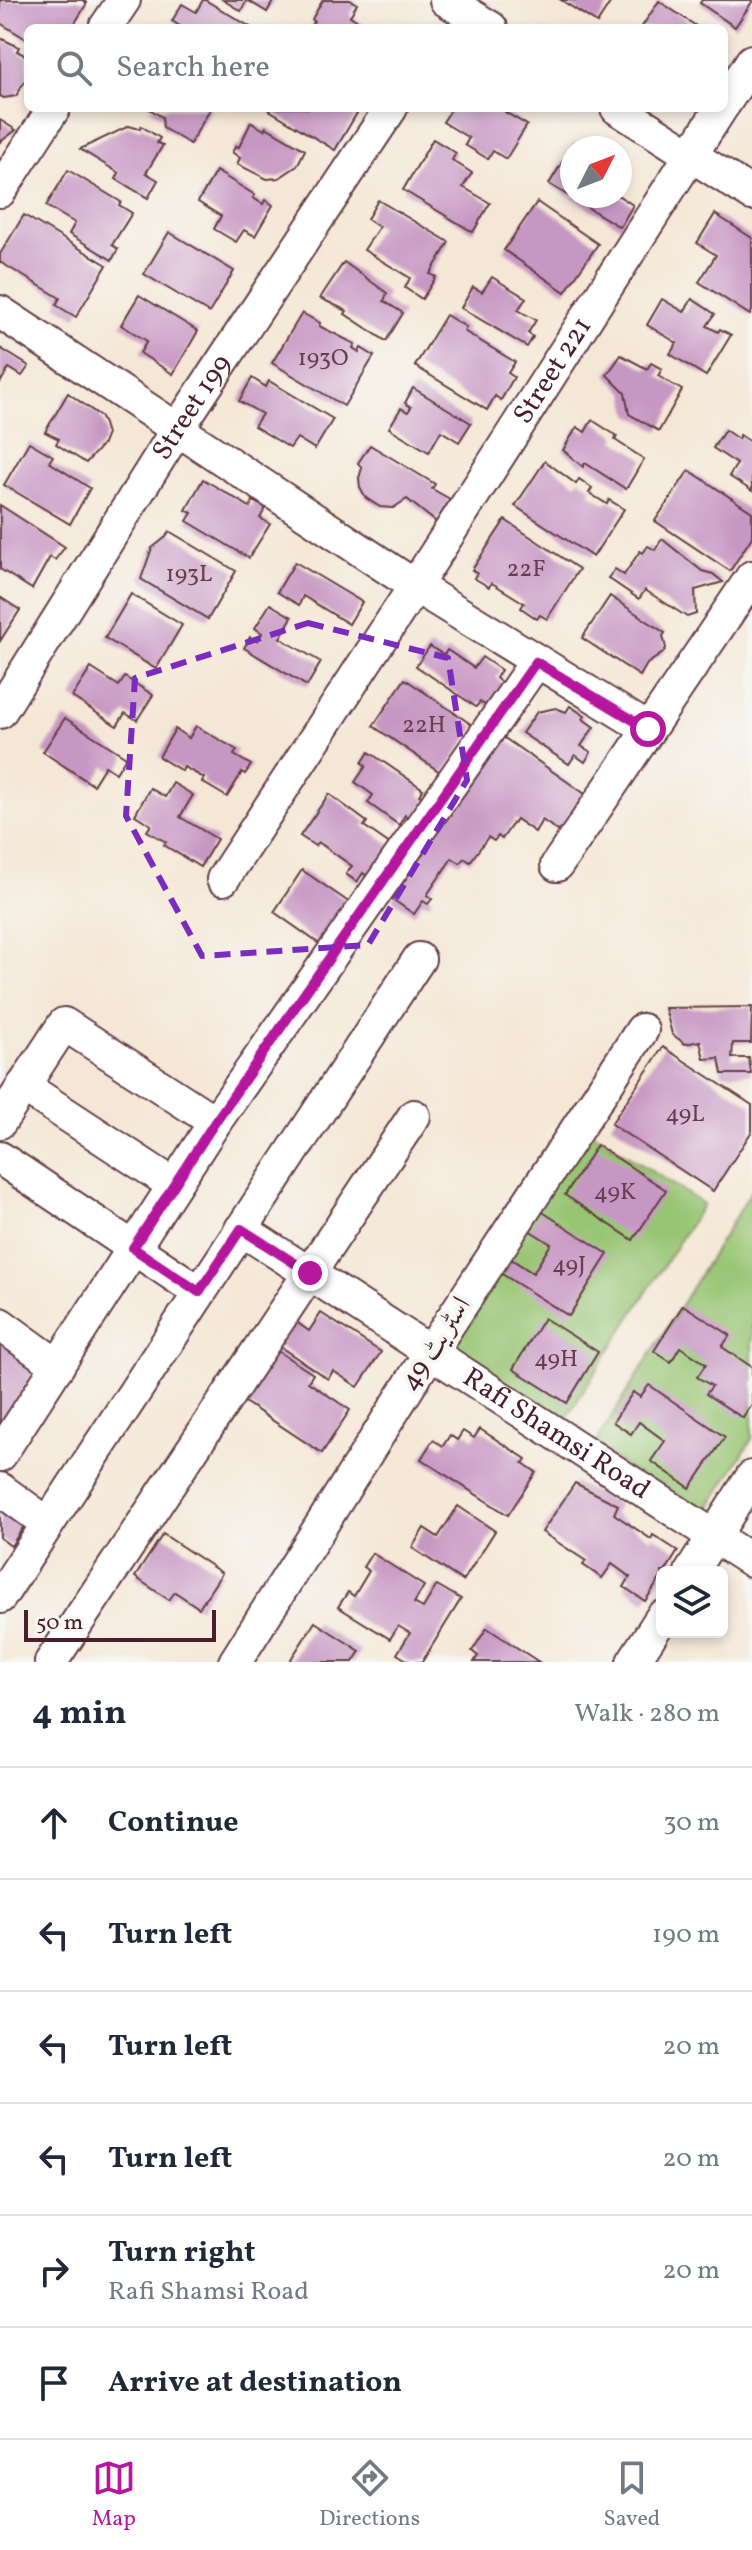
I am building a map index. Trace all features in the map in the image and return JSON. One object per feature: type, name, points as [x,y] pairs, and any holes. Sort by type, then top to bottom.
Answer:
[{"type":"street","points":[[108,24],[124,0]]},
{"type":"street","points":[[453,9],[483,24]]},
{"type":"street","name":"Street 221","points":[[728,98],[752,61]]},
{"type":"street","points":[[0,191],[51,112]]},
{"type":"street","name":"Street 199","points":[[0,712],[178,428],[388,112]]},
{"type":"street","points":[[623,112],[752,194]]},
{"type":"street","name":"Street 221","points":[[223,879],[719,112]]},
{"type":"street","points":[[0,312],[415,586],[648,729]]},
{"type":"street","points":[[557,865],[752,577]]},
{"type":"street","points":[[0,1455],[215,1122],[536,662]]},
{"type":"street","points":[[0,1597],[419,959]]},
{"type":"street","points":[[0,1122],[64,1024],[215,1122]]},
{"type":"street","name":"اسٹریٹ 49","points":[[235,1662],[431,1351],[642,1030]]},
{"type":"street","points":[[23,1086],[174,1185]]},
{"type":"street","points":[[51,1662],[414,1116]]},
{"type":"street","points":[[0,1158],[199,1292]]},
{"type":"street","name":"Rafi Shamsi Road","points":[[241,1229],[752,1561]]},
{"type":"street","points":[[0,1324],[58,1366]]},
{"type":"street","points":[[695,1566],[752,1477]]},
{"type":"street","points":[[0,1489],[47,1523]]},
{"type":"street","points":[[633,1662],[656,1626]]},
{"type":"highlighted area","points":[[308,623],[448,658],[467,780],[368,945],[202,956],[126,816],[135,678]]},
{"type":"green space","points":[[587,1129],[703,1204],[561,1426],[445,1351]]},
{"type":"green space","points":[[752,1190],[752,1439],[708,1509],[695,1512],[594,1446]]},
{"type":"building","points":[[0,0],[82,0],[87,3],[74,24],[24,24],[24,38],[0,23]]},
{"type":"building","points":[[205,0],[245,24],[177,24],[172,21],[182,4],[196,12]]},
{"type":"building","points":[[223,0],[247,0],[241,11]]},
{"type":"building","points":[[247,0],[274,0],[267,12]]},
{"type":"building","points":[[323,0],[350,0],[357,4],[350,16],[363,24],[312,24]]},
{"type":"building","points":[[561,0],[612,0],[597,23]]},
{"type":"building","points":[[702,0],[752,2],[735,27],[700,3]]},
{"type":"building","points":[[659,1],[693,24],[644,24]]},
{"type":"building","points":[[0,38],[19,47],[17,51],[24,55],[24,82],[16,96],[0,96]]},
{"type":"building","points":[[154,112],[209,112],[190,144],[163,128],[162,117]]},
{"type":"building","points":[[273,112],[358,112],[335,150]]},
{"type":"building","points":[[449,112],[505,112],[527,125],[506,159],[493,151],[488,159],[465,145],[469,138],[443,122]]},
{"type":"building","points":[[0,120],[16,130],[0,142]]},
{"type":"building","points":[[251,122],[264,130],[266,127],[305,150],[297,166],[279,178],[267,179],[237,164],[240,158],[232,152],[236,146],[239,147]]},
{"type":"building","points":[[129,126],[140,129],[141,126],[160,138],[157,143],[163,145],[146,173],[158,180],[148,198],[116,179],[119,173],[80,149]]},
{"type":"building","points":[[433,139],[456,153],[452,160],[472,173],[463,187],[490,203],[473,232],[403,190]]},
{"type":"building","points":[[560,166],[560,191],[549,184]]},
{"type":"building","points":[[68,170],[121,202],[119,205],[132,213],[112,245],[118,249],[112,260],[69,234],[75,223],[46,206]]},
{"type":"building","points":[[216,171],[255,195],[253,198],[263,204],[265,200],[273,205],[255,236],[244,230],[236,242],[214,229],[221,216],[198,202]]},
{"type":"building","points":[[378,200],[449,242],[430,274],[436,277],[422,299],[405,288],[410,278],[364,250],[379,227],[367,219]]},
{"type":"building","points":[[537,202],[598,244],[565,292],[504,250]]},
{"type":"building","points":[[589,208],[631,208],[620,227]]},
{"type":"building","points":[[715,214],[752,238],[750,315],[699,282],[716,255],[697,243]]},
{"type":"building","points":[[24,215],[107,265],[76,317],[56,305],[60,298],[0,262],[0,254]]},
{"type":"building","points":[[169,232],[234,271],[209,313],[144,274]]},
{"type":"building","points":[[344,262],[387,293],[384,301],[403,313],[386,341],[345,314],[347,311],[320,298]]},
{"type":"building","points":[[492,277],[526,298],[518,310],[536,320],[528,333],[533,337],[527,347],[461,308],[473,287],[482,292]]},
{"type":"building","points":[[139,295],[198,331],[173,374],[140,353],[147,341],[121,325]]},
{"type":"building","points":[[662,299],[684,312],[692,299],[715,314],[707,326],[731,335],[706,376],[670,354],[677,343],[647,325]]},
{"type":"building","points":[[302,313],[320,323],[319,326],[355,344],[353,348],[359,352],[361,348],[374,356],[344,406],[272,363]]},
{"type":"building","points":[[446,315],[466,327],[464,331],[515,362],[508,373],[514,377],[501,400],[495,396],[487,410],[415,366]]},
{"type":"building","points":[[0,348],[29,366],[22,376],[9,368],[0,383]]},
{"type":"building","points":[[621,355],[647,369],[651,363],[662,369],[658,376],[682,390],[659,431],[629,414],[625,393],[607,375]]},
{"type":"building","points":[[252,378],[266,387],[269,381],[333,419],[315,449],[297,438],[290,448],[254,426],[262,414],[239,401]]},
{"type":"building","points":[[413,388],[471,423],[459,442],[441,431],[429,452],[389,428],[401,408],[408,412],[411,407],[405,403]]},
{"type":"building","points":[[68,393],[100,416],[107,434],[103,444],[86,463],[56,444],[59,439],[45,432]]},
{"type":"building","points":[[592,420],[644,459],[626,489],[585,463],[583,467],[563,450],[577,427],[585,432]]},
{"type":"building","points":[[725,430],[738,439],[740,435],[752,443],[752,491],[729,476],[737,464],[713,448]]},
{"type":"building","points":[[29,442],[53,456],[49,462],[90,488],[70,524],[4,485]]},
{"type":"building","points":[[370,445],[435,484],[432,489],[450,499],[436,522],[407,499],[393,508],[380,507],[366,498],[360,487],[362,468],[358,463]]},
{"type":"building","points":[[545,461],[576,484],[579,479],[592,488],[589,493],[607,504],[609,500],[624,509],[593,557],[515,506]]},
{"type":"building","points":[[689,470],[752,512],[752,537],[730,571],[655,521]]},
{"type":"building","points":[[203,479],[250,507],[253,501],[266,508],[260,518],[270,524],[249,558],[187,521],[192,513],[186,510]]},
{"type":"building","points":[[0,505],[65,547],[55,560],[50,557],[32,589],[0,569]]},
{"type":"building","points":[[505,520],[579,569],[547,619],[540,615],[537,619],[521,608],[524,603],[492,583],[489,587],[474,578],[477,573],[472,570]]},
{"type":"building","points":[[169,531],[236,571],[208,619],[141,579],[152,548]]},
{"type":"building","points":[[662,539],[702,571],[713,574],[723,582],[695,590],[696,614],[687,617],[645,590],[639,599],[608,578],[615,569],[624,575],[640,551],[643,553],[648,546],[655,550]]},
{"type":"building","points":[[295,562],[362,602],[349,624],[303,596],[299,605],[277,592]]},
{"type":"building","points":[[131,594],[182,625],[156,669],[105,638]]},
{"type":"building","points":[[610,596],[665,633],[666,648],[647,664],[640,676],[582,638]]},
{"type":"building","points":[[0,597],[20,610],[0,641]]},
{"type":"building","points":[[270,604],[292,617],[280,638],[321,662],[307,686],[244,648],[250,637],[258,641],[262,633],[255,628]]},
{"type":"building","points":[[430,646],[444,655],[447,650],[474,668],[482,657],[501,670],[496,678],[505,686],[490,708],[480,702],[476,707],[416,666]]},
{"type":"building","points":[[91,668],[119,686],[125,677],[153,695],[137,720],[125,713],[117,726],[72,697]]},
{"type":"building","points":[[405,679],[475,727],[443,774],[373,726]]},
{"type":"building","points":[[570,706],[594,727],[581,746],[591,752],[585,762],[575,755],[569,764],[522,733],[537,712],[556,708],[566,712]]},
{"type":"building","points":[[65,718],[126,757],[116,773],[105,766],[93,785],[43,752]]},
{"type":"building","points":[[196,726],[237,750],[234,755],[251,765],[245,774],[242,772],[227,797],[202,782],[204,778],[184,767],[182,771],[159,757],[175,729],[189,738]]},
{"type":"building","points":[[503,737],[585,794],[560,832],[542,820],[535,832],[516,819],[502,839],[498,836],[494,841],[488,837],[470,862],[464,858],[460,863],[452,858],[427,895],[432,899],[428,904],[423,901],[414,914],[392,899]]},
{"type":"building","points":[[369,752],[423,789],[419,795],[427,800],[412,821],[405,815],[399,825],[368,803],[373,795],[355,782],[366,766],[362,763]]},
{"type":"building","points":[[173,783],[193,795],[180,817],[217,839],[200,867],[164,845],[166,842],[147,831],[151,825],[135,815],[150,788],[165,797]]},
{"type":"building","points":[[329,794],[367,822],[364,826],[394,847],[372,880],[363,873],[357,882],[346,874],[352,866],[318,842],[315,846],[300,836]]},
{"type":"building","points":[[302,870],[350,903],[321,945],[274,912]]},
{"type":"building","points":[[752,1007],[751,1043],[733,1043],[732,1058],[749,1058],[751,1074],[722,1074],[719,1058],[704,1059],[700,1041],[685,1044],[672,1034],[665,1008]]},
{"type":"building","points":[[663,1047],[752,1105],[752,1131],[713,1191],[611,1124]]},
{"type":"building","points":[[597,1145],[666,1190],[633,1240],[565,1195]]},
{"type":"building","points":[[541,1211],[608,1254],[569,1316],[502,1274],[511,1259],[533,1273],[551,1244],[529,1230]]},
{"type":"building","points":[[683,1305],[730,1335],[722,1347],[752,1367],[752,1404],[743,1418],[706,1394],[712,1386],[697,1377],[706,1364],[680,1347],[671,1362],[654,1351]]},
{"type":"building","points":[[321,1313],[381,1352],[358,1387],[333,1371],[328,1379],[279,1346],[295,1321],[309,1331]]},
{"type":"building","points":[[544,1318],[598,1352],[567,1403],[513,1369]]},
{"type":"building","points":[[0,1338],[38,1366],[0,1426]]},
{"type":"building","points":[[276,1350],[313,1374],[308,1382],[350,1410],[322,1453],[243,1401]]},
{"type":"building","points":[[649,1385],[725,1437],[690,1488],[651,1461],[665,1441],[639,1422],[631,1434],[613,1422],[633,1392],[640,1397]]},
{"type":"building","points":[[480,1429],[526,1459],[523,1463],[536,1472],[508,1515],[421,1459],[433,1440],[443,1446],[450,1435],[457,1440],[463,1431],[474,1438]]},
{"type":"building","points":[[575,1483],[618,1505],[614,1514],[651,1539],[653,1535],[678,1551],[669,1566],[656,1566],[656,1585],[645,1601],[624,1587],[630,1577],[612,1564],[602,1578],[583,1565],[586,1561],[542,1532]]},
{"type":"building","points":[[0,1501],[28,1520],[11,1546],[0,1538]]},
{"type":"building","points":[[458,1506],[495,1531],[463,1581],[412,1548],[424,1528],[438,1537]]},
{"type":"building","points":[[163,1534],[222,1573],[199,1608],[175,1592],[169,1600],[135,1577]]},
{"type":"building","points":[[372,1553],[424,1586],[414,1603],[423,1608],[437,1585],[461,1599],[422,1662],[410,1662],[397,1654],[410,1633],[398,1626],[390,1639],[338,1607],[348,1592],[354,1596],[369,1571],[363,1567]]},
{"type":"building","points":[[315,1622],[360,1651],[353,1662],[289,1662]]},
{"type":"building","points":[[487,1628],[539,1662],[474,1662],[478,1656],[472,1651]]},
{"type":"route","points":[[310,1273],[241,1229],[199,1292],[133,1248],[215,1122],[536,662],[648,729]]}]
